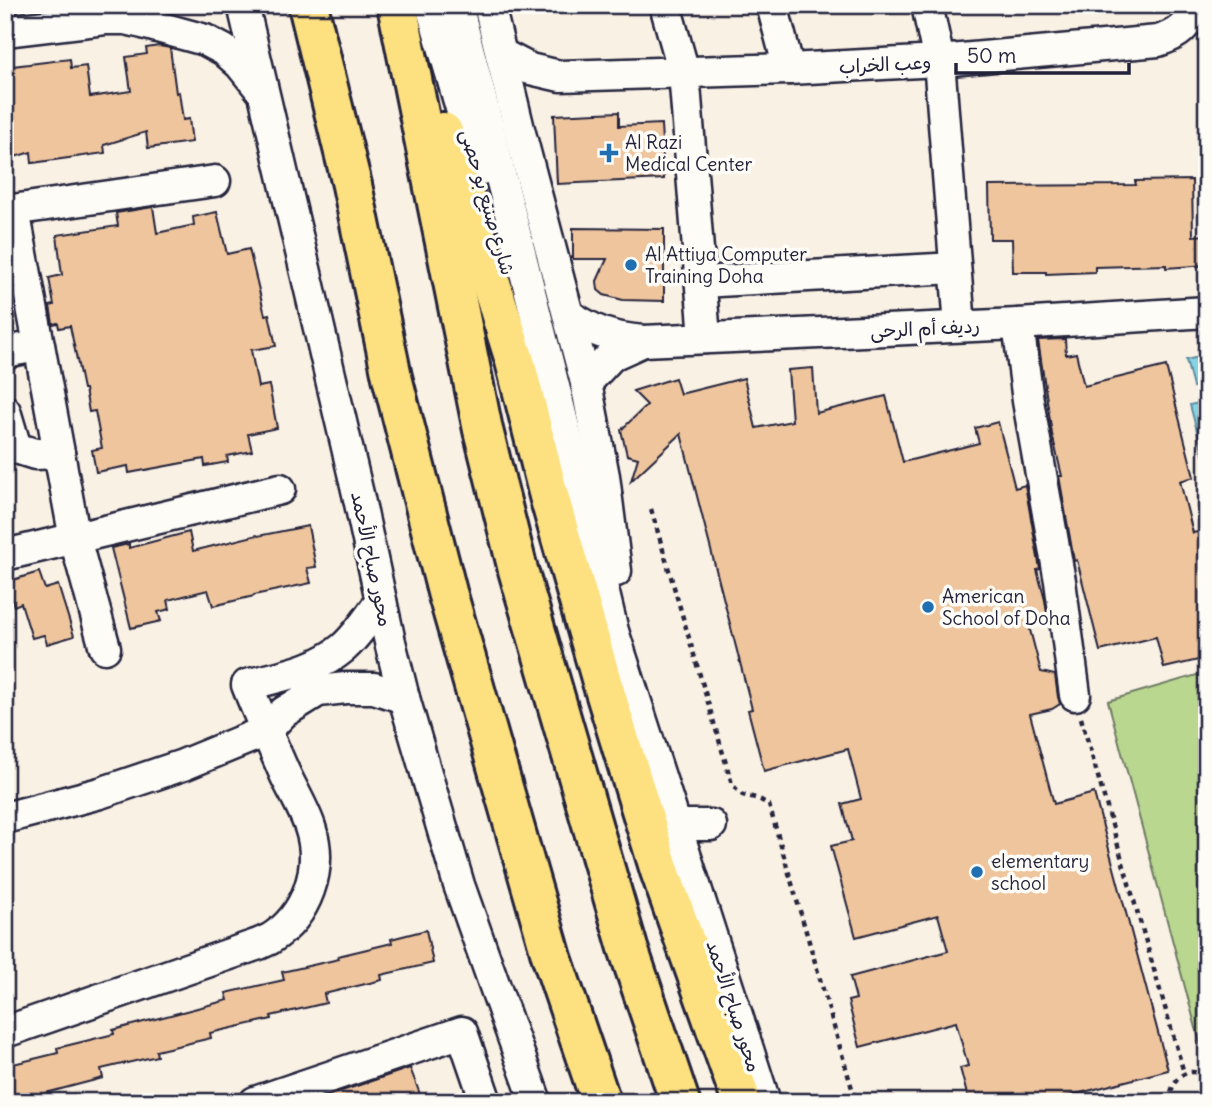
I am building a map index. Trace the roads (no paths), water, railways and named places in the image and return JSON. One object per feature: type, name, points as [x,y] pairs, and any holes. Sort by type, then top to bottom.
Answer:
[{"type":"highway","points":[[409,7],[411,79],[484,430],[514,558],[628,948],[680,1102]]},
{"type":"highway","points":[[306,9],[352,185],[392,377],[447,592],[552,958],[601,1102]]},
{"type":"highway","points":[[411,79],[436,113],[459,179],[516,362],[549,496],[602,682],[660,871],[742,1102]]},
{"type":"street","points":[[5,14],[62,5]]},
{"type":"street","name":"محور صباح الأحمد","points":[[243,5],[404,698],[459,885],[536,1102]]},
{"type":"street","name":"محور صباح الأحمد","points":[[457,5],[613,631],[765,1102]]},
{"type":"street","name":"محور صباح الأحمد","points":[[489,5],[586,383],[604,476],[616,577],[613,631]]},
{"type":"street","points":[[665,5],[684,72],[705,338]]},
{"type":"street","points":[[772,5],[789,69]]},
{"type":"street","points":[[927,5],[939,61],[960,326]]},
{"type":"street","name":"شارع صنيع بو حصى","points":[[409,7],[536,361],[556,394]]},
{"type":"street","name":"وعب الخراب","points":[[501,54],[530,69],[560,76],[939,61],[1158,41],[1174,36],[1198,15]]},
{"type":"street","points":[[5,31],[105,19],[143,23],[205,40],[224,50],[240,64],[264,95]]},
{"type":"street","points":[[519,129],[534,96],[560,76]]},
{"type":"street","points":[[105,648],[75,539],[39,346],[9,210],[215,181]]},
{"type":"street","points":[[701,282],[955,268]]},
{"type":"street","name":"رديف أم الرحى","points":[[570,316],[589,328],[618,338],[643,341],[1018,324],[1207,312]]},
{"type":"street","points":[[1018,324],[1028,401],[1060,581],[1075,695]]},
{"type":"street","name":"رديف أم الرحى","points":[[586,383],[612,355],[643,341]]},
{"type":"street","points":[[5,355],[10,351],[39,346]]},
{"type":"street","points":[[5,411],[16,448],[35,454],[59,453]]},
{"type":"street","points":[[5,555],[280,489]]},
{"type":"street","points":[[5,1032],[250,947],[270,939],[287,925],[310,889],[314,846],[309,826],[247,685],[306,669],[332,656],[354,637],[381,601]]},
{"type":"street","points":[[5,818],[100,793],[183,765],[266,731],[284,712],[318,691],[374,688],[404,698]]},
{"type":"street","points":[[676,825],[711,825]]},
{"type":"street","points":[[260,1101],[462,1032],[486,1102]]},
{"type":"water","points":[[1207,355],[1207,384],[1193,387],[1186,360]]},
{"type":"water","points":[[1207,401],[1207,468],[1190,405]]},
{"type":"place","name":"Al Razi Medical Center","points":[[609,153]]},
{"type":"place","name":"Al Attiya Computer Training Doha","points":[[631,265]]},
{"type":"place","name":"American School of Doha","points":[[928,607]]},
{"type":"place","name":"elementary school","points":[[977,872]]}]
